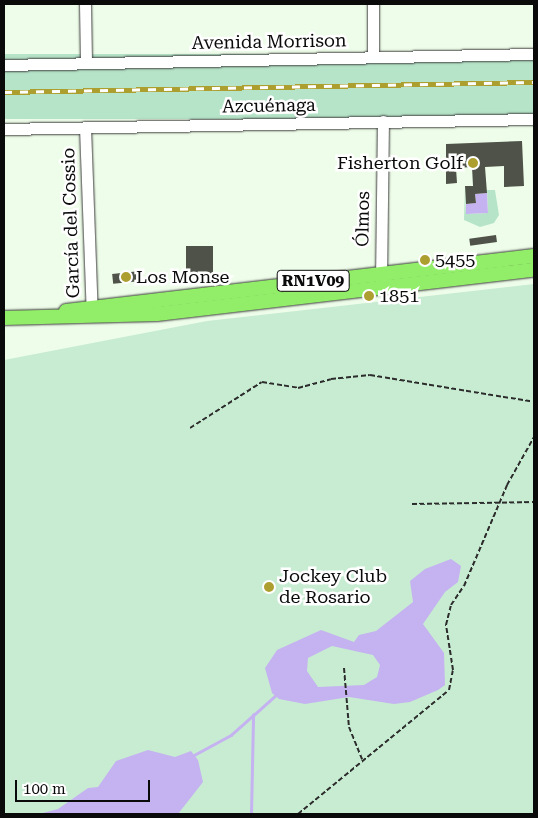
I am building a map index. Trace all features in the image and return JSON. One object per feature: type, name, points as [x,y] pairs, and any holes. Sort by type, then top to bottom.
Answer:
[{"type":"main road","name":"RN1V09","points":[[4,318],[92,313],[380,280],[534,256]]},
{"type":"main road","name":"RN1V09","points":[[380,280],[534,270]]},
{"type":"street","points":[[85,4],[86,63]]},
{"type":"street","points":[[373,4],[373,57]]},
{"type":"street","name":"Avenida Morrison","points":[[4,65],[534,54]]},
{"type":"street","name":"Azcuénaga","points":[[4,129],[534,119]]},
{"type":"street","name":"Ólmos","points":[[380,280],[383,122]]},
{"type":"street","name":"García del Cossio","points":[[85,127],[92,313]]},
{"type":"path","points":[[190,428],[262,382],[298,388],[331,379],[370,375],[534,402]]},
{"type":"path","points":[[298,814],[448,690],[453,670],[446,625],[451,605],[464,586],[500,500],[534,437]]},
{"type":"path","points":[[412,504],[500,500],[534,502]]},
{"type":"path","points":[[344,668],[345,700],[349,727],[363,761]]},
{"type":"green space","points":[[4,54],[534,54],[534,119],[4,119]]},
{"type":"green space","points":[[465,186],[466,214],[488,213],[487,190],[495,190],[499,215],[494,223],[480,227],[464,220]]},
{"type":"green space","name":"Jockey Club de Rosario","points":[[534,284],[534,814],[4,814],[4,360],[207,321]]},
{"type":"shaded area","points":[[487,193],[488,213],[466,214],[466,204],[476,203],[475,194]]},
{"type":"shaded area","points":[[451,559],[461,566],[458,582],[445,592],[423,624],[444,653],[445,685],[410,702],[394,704],[349,697],[305,704],[279,699],[272,693],[265,668],[277,650],[321,630],[354,642],[359,635],[376,631],[413,602],[410,581],[425,569]],"holes":[[[332,646],[373,655],[380,665],[377,677],[364,685],[318,687],[307,671],[308,658]]]},
{"type":"shaded area","points":[[148,750],[175,757],[191,751],[198,760],[203,782],[178,814],[39,814],[58,809],[88,788],[98,787],[116,761]]},
{"type":"building","name":"Fisherton Golf","points":[[522,141],[524,186],[504,187],[504,166],[485,167],[487,193],[475,194],[476,203],[466,204],[465,186],[473,186],[472,167],[456,168],[457,183],[446,184],[446,144]]},
{"type":"building","points":[[496,235],[497,242],[470,246],[469,239]]},
{"type":"building","points":[[186,246],[213,246],[213,276],[186,276]]},
{"type":"building","points":[[140,271],[141,281],[113,284],[112,274]]},
{"type":"waterway","points":[[194,755],[231,735],[275,696]]},
{"type":"waterway","points":[[251,814],[253,715]]},
{"type":"railway","points":[[4,92],[534,82]]},
{"type":"place","name":"Fisherton Golf","points":[[473,163]]},
{"type":"place","name":"5455","points":[[425,260]]},
{"type":"place","name":"Los Monse","points":[[126,277]]},
{"type":"place","name":"1851","points":[[369,296]]},
{"type":"place","name":"Jockey Club de Rosario","points":[[269,587]]}]
